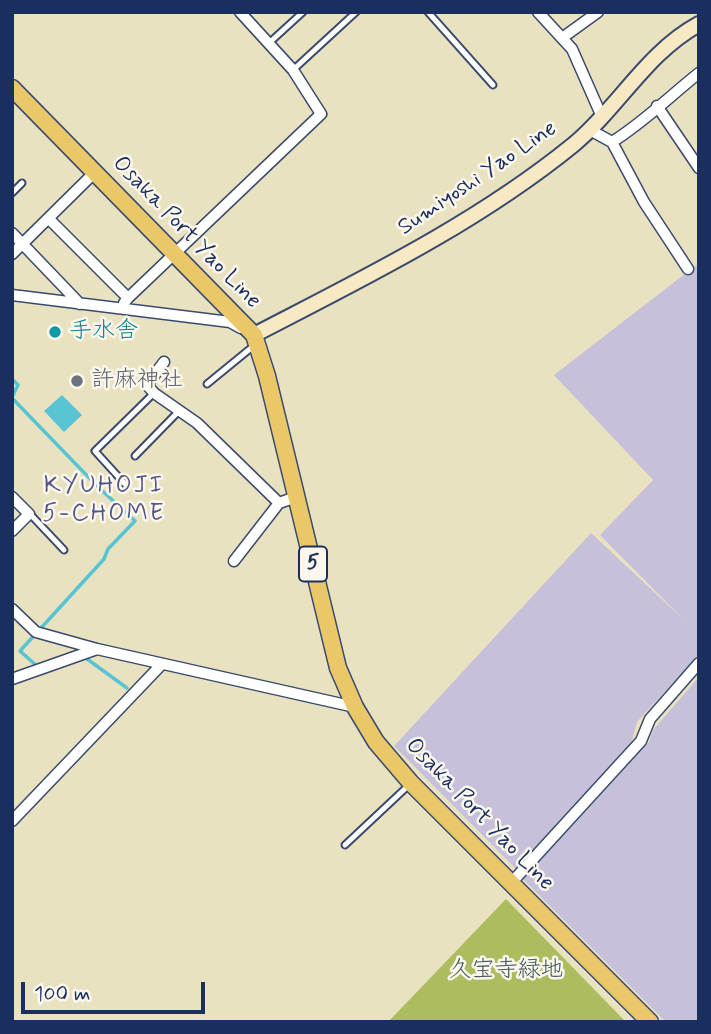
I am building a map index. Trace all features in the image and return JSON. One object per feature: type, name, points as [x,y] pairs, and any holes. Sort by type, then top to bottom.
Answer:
[{"type":"main road","name":"Sumiyoshi Yao Line","points":[[256,339],[434,240],[499,199],[590,130],[667,45],[699,24]]},
{"type":"main road","name":"Osaka Port Yao Line","points":[[12,88],[175,252],[256,339],[338,668],[355,706],[376,742],[411,783],[650,1022]]},
{"type":"street","points":[[121,310],[128,298],[321,114],[293,70],[240,12]]},
{"type":"street","points":[[538,12],[572,49],[602,117]]},
{"type":"street","points":[[562,38],[598,12]]},
{"type":"street","points":[[612,142],[631,131],[657,106],[699,73]]},
{"type":"street","points":[[657,106],[699,167]]},
{"type":"street","points":[[590,130],[612,142],[644,202],[688,269]]},
{"type":"street","points":[[12,254],[91,176]]},
{"type":"street","points":[[49,219],[128,298]]},
{"type":"street","points":[[12,233],[81,305]]},
{"type":"street","points":[[12,295],[230,322],[256,339]]},
{"type":"street","points":[[164,362],[147,385],[154,393],[197,423],[279,503]]},
{"type":"street","points":[[12,497],[29,514],[12,531]]},
{"type":"street","points":[[234,561],[279,503],[296,497]]},
{"type":"street","points":[[12,609],[36,632],[97,649],[355,706]]},
{"type":"street","points":[[12,679],[97,649]]},
{"type":"street","points":[[512,882],[641,741],[650,719],[699,663]]},
{"type":"street","points":[[12,821],[162,664]]},
{"type":"lane","points":[[269,43],[303,12]]},
{"type":"lane","points":[[428,12],[493,85]]},
{"type":"lane","points":[[293,70],[355,13]]},
{"type":"lane","points":[[12,193],[22,183]]},
{"type":"lane","points":[[207,384],[256,339]]},
{"type":"lane","points":[[125,484],[95,451],[154,393]]},
{"type":"lane","points":[[135,456],[179,411]]},
{"type":"lane","points":[[29,514],[64,550]]},
{"type":"lane","points":[[345,845],[411,783]]},
{"type":"shaded area","points":[[699,263],[699,654],[637,722],[632,741],[516,869],[394,746],[591,533],[684,620],[600,535],[653,480],[554,375]]},
{"type":"shaded area","points":[[699,677],[699,1022],[666,1022],[523,879],[649,742],[653,730]]},
{"type":"green space","name":"久宝寺緑地","points":[[506,899],[626,1022],[388,1022]]},
{"type":"water","points":[[62,395],[82,415],[64,432],[44,411]]},
{"type":"waterway","points":[[12,379],[18,385],[12,397]]},
{"type":"waterway","points":[[12,398],[97,486],[135,521],[20,651],[38,667]]},
{"type":"waterway","points":[[83,656],[127,688]]},
{"type":"place","name":"手水舎","points":[[55,332]]},
{"type":"place","name":"許麻神社","points":[[77,381]]},
{"type":"district","name":"KYUHOJI 5-CHOME","points":[[104,501]]}]
